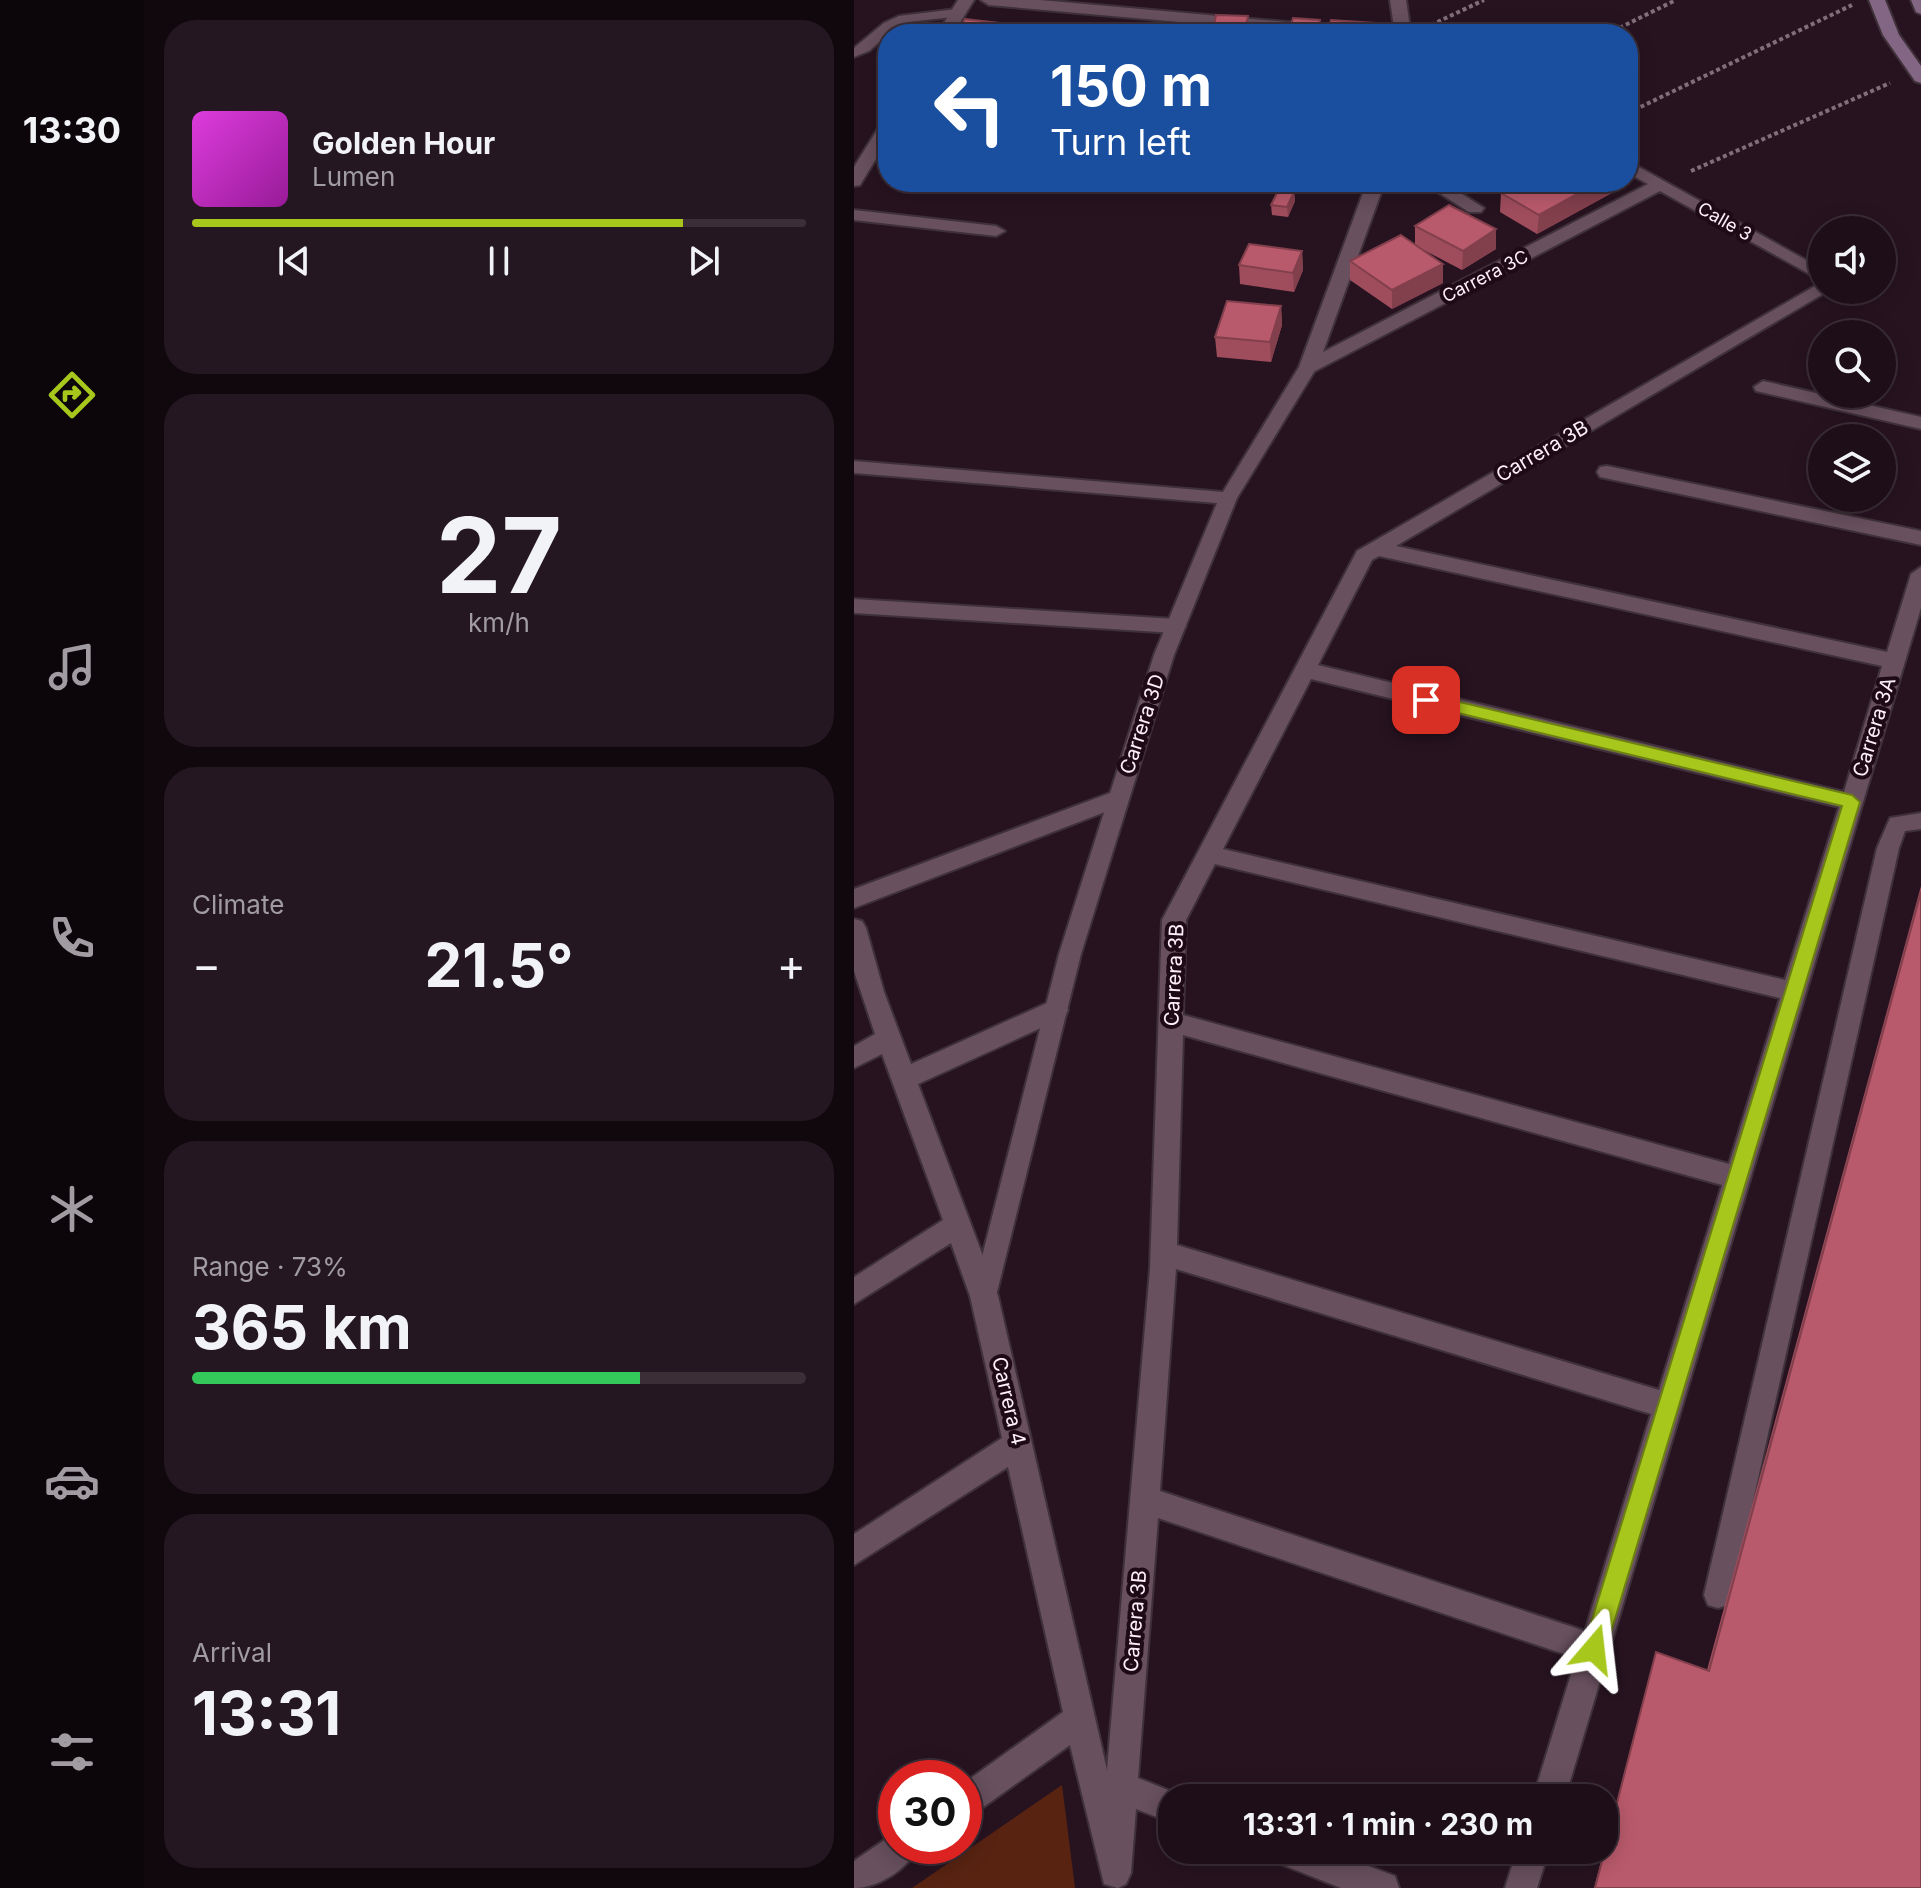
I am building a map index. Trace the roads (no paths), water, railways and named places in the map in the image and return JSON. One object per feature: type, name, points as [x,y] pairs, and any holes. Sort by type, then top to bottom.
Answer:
[{"type":"street","points":[[989,0],[1255,24]]},
{"type":"street","points":[[1398,0],[1402,24]]},
{"type":"street","points":[[1877,0],[1891,35],[1921,78]]},
{"type":"street","points":[[1919,0],[1921,9]]},
{"type":"street","points":[[951,24],[962,7]]},
{"type":"street","points":[[854,181],[878,142]]},
{"type":"street","name":"Calle 3","points":[[1638,171],[1808,268]]},
{"type":"street","name":"Carrera 3C","points":[[1308,367],[1661,184]]},
{"type":"street","name":"Carrera 3D","points":[[1308,367],[1372,192]]},
{"type":"street","points":[[1448,192],[1475,208]]},
{"type":"street","points":[[854,215],[996,231]]},
{"type":"street","name":"Carrera 3B","points":[[1117,1880],[1164,1253],[1174,920],[1364,556],[1808,295]]},
{"type":"street","points":[[1763,387],[1921,423]]},
{"type":"street","points":[[1607,472],[1921,538]]},
{"type":"street","points":[[1376,549],[1895,661]]},
{"type":"street","name":"Carrera 3A","points":[[1553,1784],[1921,574]]},
{"type":"street","points":[[854,606],[1175,626]]},
{"type":"street","points":[[1305,670],[1852,802]]},
{"type":"street","points":[[854,899],[1118,798]]},
{"type":"street","points":[[1208,854],[1794,992]]},
{"type":"street","name":"Carrera 4","points":[[854,928],[889,1038],[984,1296],[1117,1880]]},
{"type":"street","points":[[904,1079],[1056,1010]]},
{"type":"street","points":[[1171,1022],[1737,1178]]},
{"type":"street","points":[[854,1058],[889,1038]]},
{"type":"street","points":[[854,1292],[958,1224]]},
{"type":"street","points":[[1164,1253],[1667,1406]]},
{"type":"street","points":[[854,1551],[1018,1444]]},
{"type":"street","points":[[1145,1500],[1594,1649]]},
{"type":"street","points":[[982,1789],[1080,1719]]},
{"type":"street","points":[[1122,1787],[1158,1801]]},
{"type":"street","points":[[854,1881],[878,1864]]},
{"type":"street","points":[[1320,1864],[1383,1888]]},
{"type":"street","points":[[1521,1888],[1529,1864]]},
{"type":"lane","points":[[892,24],[962,7]]},
{"type":"lane","points":[[854,53],[865,49],[878,37]]},
{"type":"lane","name":"Carrera 3D","points":[[984,1296],[1056,1010],[1118,798],[1175,626],[1228,498],[1308,367]]},
{"type":"lane","points":[[854,467],[1228,498]]},
{"type":"lane","points":[[1718,1595],[1888,848],[1897,824],[1921,821]]}]
